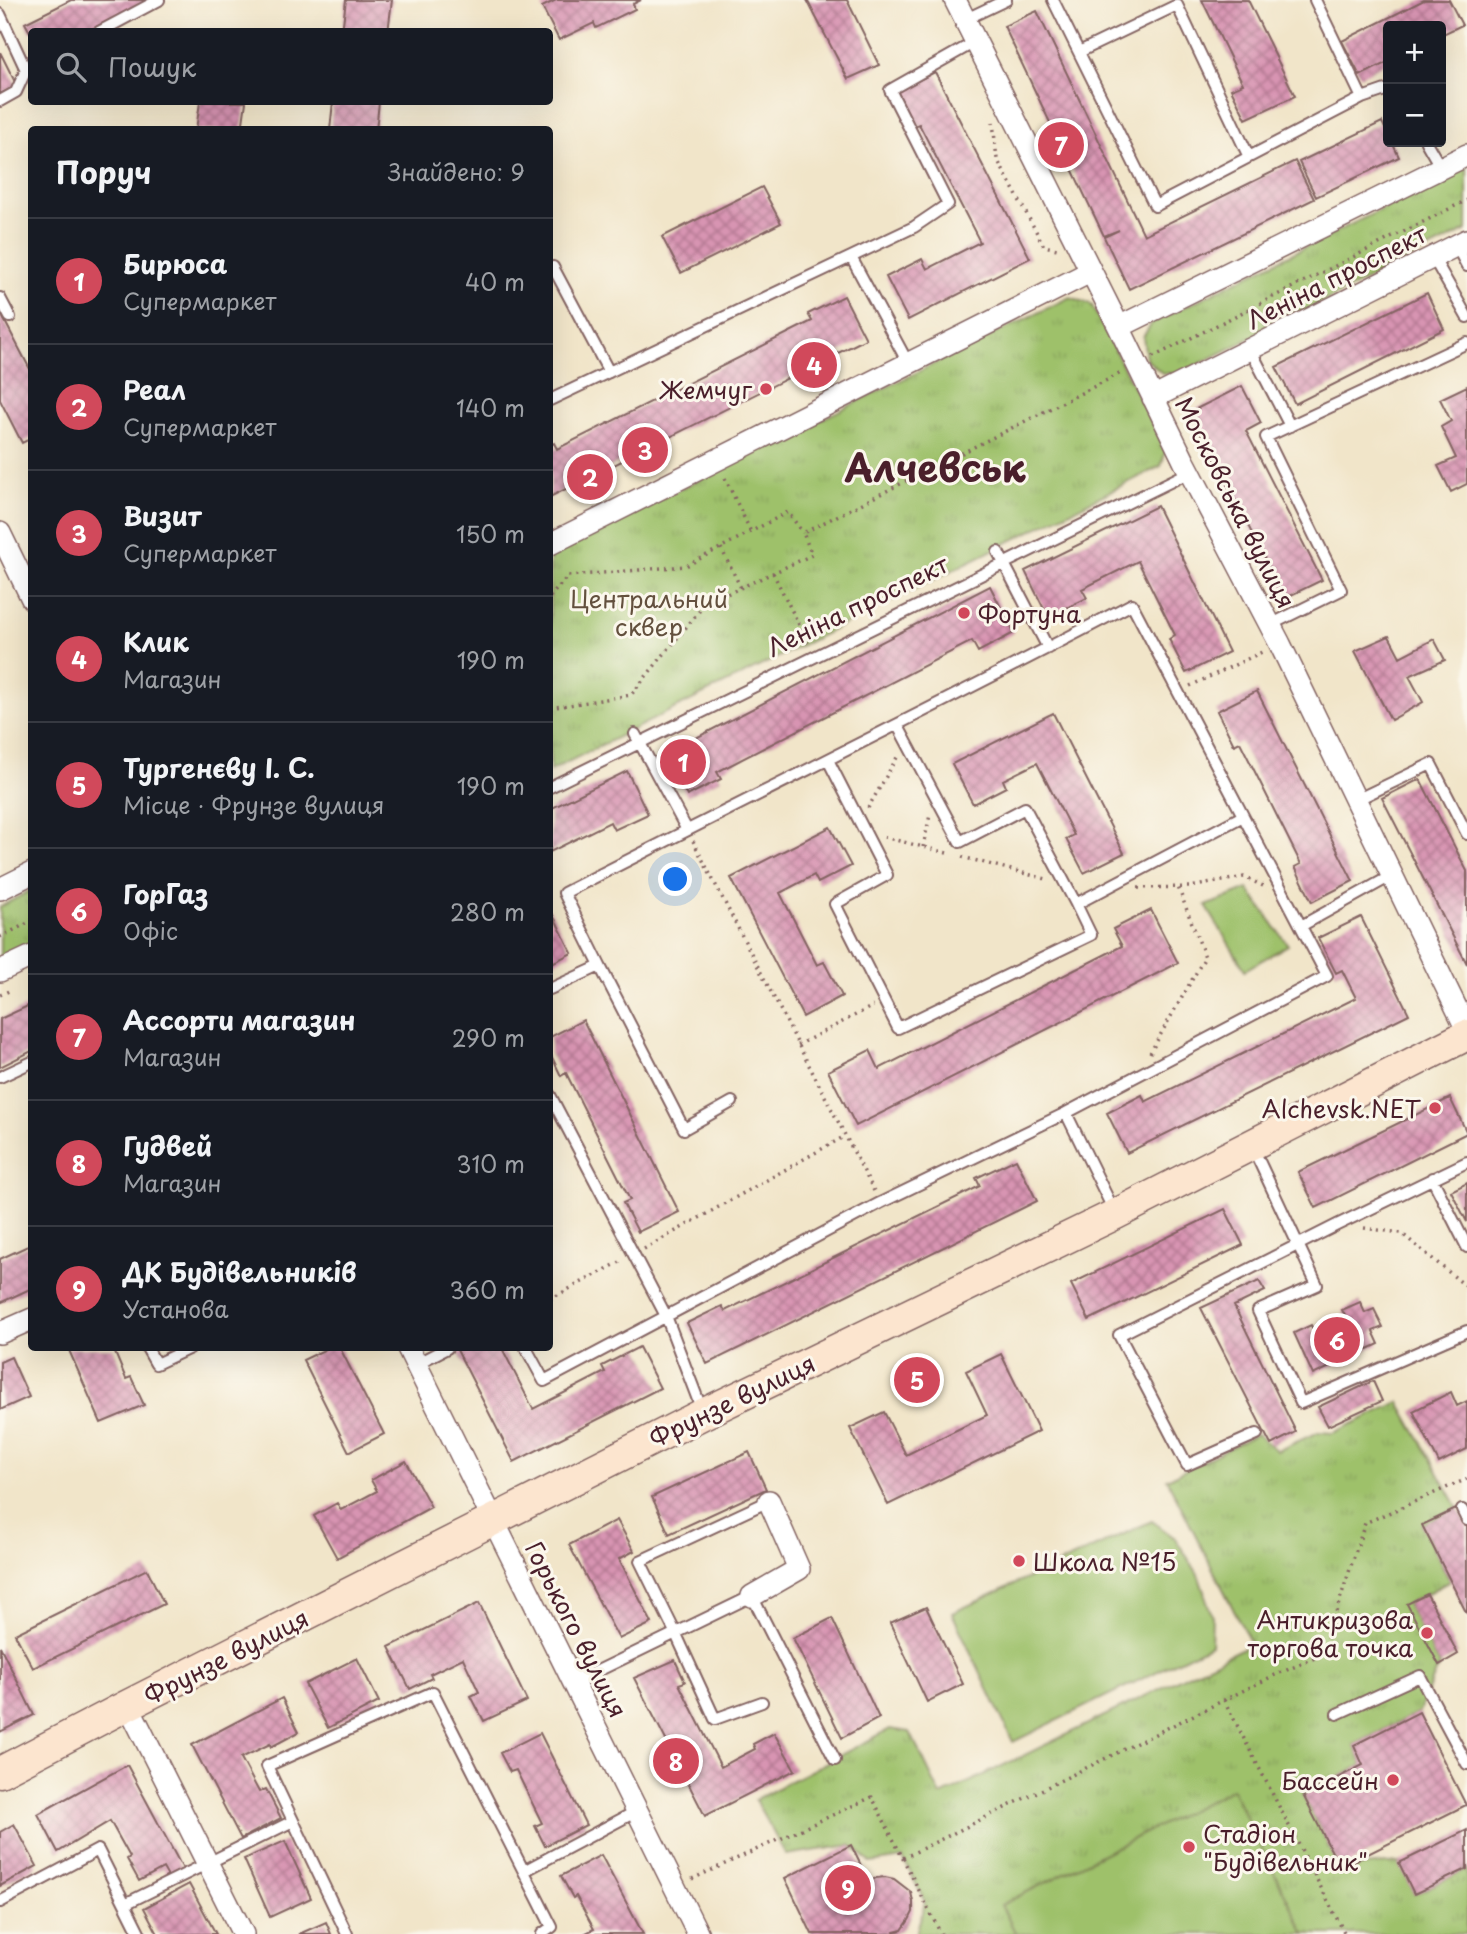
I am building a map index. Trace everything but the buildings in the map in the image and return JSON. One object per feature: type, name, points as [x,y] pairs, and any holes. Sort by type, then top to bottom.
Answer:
[{"type":"street","name":"Московська вулиця","points":[[955,0],[1189,472],[1275,634],[1467,1032]]},
{"type":"street","name":"Леніна проспект","points":[[1119,327],[1467,155]]},
{"type":"street","name":"Леніна проспект","points":[[1153,398],[1462,242]]},
{"type":"street","points":[[553,542],[1090,272]]},
{"type":"street","points":[[0,533],[28,591]]},
{"type":"street","points":[[0,889],[28,875]]},
{"type":"street","points":[[0,971],[28,958]]},
{"type":"street","name":"Фрунзе вулиця","points":[[0,1772],[703,1413],[1116,1214],[1467,1032]]},
{"type":"street","points":[[0,1333],[28,1321]]},
{"type":"street","name":"Горького вулиця","points":[[412,1356],[698,1934]]},
{"type":"street","points":[[752,1596],[799,1569],[769,1501]]},
{"type":"street","points":[[128,1705],[243,1934]]},
{"type":"lane","points":[[106,28],[159,0]]},
{"type":"lane","points":[[964,20],[1006,0]]},
{"type":"lane","points":[[1053,0],[1155,206],[1363,98],[1383,91]]},
{"type":"lane","points":[[1315,0],[1363,98]]},
{"type":"lane","points":[[1079,52],[1177,5],[1249,158]]},
{"type":"lane","points":[[0,14],[28,67]]},
{"type":"lane","points":[[553,399],[914,227],[948,204],[890,90],[975,42]]},
{"type":"lane","points":[[0,101],[16,92],[28,71]]},
{"type":"lane","points":[[1429,147],[1441,168]]},
{"type":"lane","points":[[1462,242],[1467,266]]},
{"type":"lane","points":[[851,257],[908,363]]},
{"type":"lane","points":[[1433,257],[1467,317]]},
{"type":"lane","points":[[553,267],[609,372]]},
{"type":"lane","points":[[0,298],[10,317]]},
{"type":"lane","points":[[1275,634],[1340,590],[1266,437],[1467,343]]},
{"type":"lane","points":[[1250,349],[1290,426]]},
{"type":"lane","name":"Леніна проспект","points":[[553,785],[637,738],[814,656],[1001,557],[1189,472]]},
{"type":"lane","points":[[1001,557],[1048,648]]},
{"type":"lane","points":[[528,1351],[544,1381],[880,1203],[1066,1113],[1327,976],[1132,604],[898,726],[565,893],[684,1129],[732,1102]]},
{"type":"lane","points":[[828,760],[887,875],[835,904],[898,1028],[1091,935],[1025,808],[960,842],[898,726]]},
{"type":"lane","points":[[637,738],[687,830]]},
{"type":"lane","points":[[1356,800],[1431,764],[1467,834]]},
{"type":"lane","points":[[1076,904],[1243,816]]},
{"type":"lane","points":[[1301,926],[1391,876]]},
{"type":"lane","points":[[553,988],[600,966]]},
{"type":"lane","points":[[0,1077],[28,1064]]},
{"type":"lane","points":[[553,1101],[666,1316],[703,1413]]},
{"type":"lane","points":[[1066,1113],[1116,1214]]},
{"type":"lane","points":[[1251,1145],[1317,1285],[1258,1311],[1301,1403],[1467,1331]]},
{"type":"lane","points":[[1256,1434],[1187,1465],[1119,1335],[1467,1162]]},
{"type":"lane","points":[[1432,1178],[1467,1247]]},
{"type":"lane","points":[[149,1351],[156,1364],[184,1351]]},
{"type":"lane","points":[[412,1356],[434,1351]]},
{"type":"lane","points":[[762,1702],[715,1719],[640,1561],[769,1501]]},
{"type":"lane","points":[[575,1682],[752,1596],[835,1760]]},
{"type":"lane","points":[[1337,1714],[1420,1675],[1467,1764]]},
{"type":"lane","points":[[347,1934],[267,1766],[433,1692],[552,1927],[542,1934]]},
{"type":"lane","points":[[524,1871],[637,1811]]},
{"type":"lane","points":[[125,1904],[293,1821]]},
{"type":"lane","points":[[0,1902],[98,1850],[140,1934]]},
{"type":"path","points":[[991,111],[997,159],[1044,246],[1062,250]]},
{"type":"path","points":[[803,533],[1467,200]]},
{"type":"path","points":[[717,460],[751,531]]},
{"type":"path","points":[[553,594],[568,576],[686,566],[788,512],[803,533],[812,555],[705,604],[631,695],[553,708]]},
{"type":"path","points":[[721,548],[741,588]]},
{"type":"path","points":[[773,573],[814,656]]},
{"type":"path","points":[[1177,692],[1275,634]]},
{"type":"path","points":[[880,836],[868,808],[907,741]]},
{"type":"path","points":[[923,847],[934,793]]},
{"type":"path","points":[[687,830],[880,1203]]},
{"type":"path","points":[[865,832],[1065,883]]},
{"type":"path","points":[[1104,889],[1190,887],[1244,877],[1286,897]]},
{"type":"path","points":[[1137,1076],[1205,957],[1178,887]]},
{"type":"path","points":[[0,937],[28,923]]},
{"type":"path","points":[[798,1045],[884,1000]]},
{"type":"path","points":[[553,1297],[845,1136]]},
{"type":"path","points":[[1337,1225],[1401,1233],[1467,1287]]},
{"type":"path","points":[[903,1858],[1224,1700],[1322,1655],[1365,1522],[1467,1479]]},
{"type":"path","points":[[1224,1700],[1345,1934]]},
{"type":"path","points":[[674,1886],[873,1797],[941,1934]]},
{"type":"green space","points":[[1467,167],[1467,230],[1179,374],[1162,373],[1146,359],[1143,337],[1152,323]]},
{"type":"green space","name":"Центральний сквер","points":[[1070,297],[1091,304],[1166,450],[1161,466],[553,770],[553,552]]},
{"type":"green space","points":[[1248,889],[1288,945],[1245,970],[1206,906]]},
{"type":"green space","points":[[28,892],[28,949],[0,963],[0,907]]},
{"type":"green space","points":[[1399,1402],[1458,1508],[1422,1525],[1450,1581],[1407,1604],[1439,1665],[1419,1712],[1354,1745],[1363,1765],[1303,1795],[1340,1868],[1399,1863],[1415,1894],[1467,1869],[1467,1934],[916,1934],[925,1902],[903,1858],[871,1863],[851,1845],[786,1855],[755,1800],[890,1729],[910,1732],[941,1796],[1251,1644],[1167,1479],[1257,1434],[1277,1451],[1318,1432],[1333,1433]]},
{"type":"green space","points":[[1152,1521],[1175,1538],[1198,1574],[1212,1616],[1211,1645],[1013,1742],[952,1613]]},
{"type":"green space","name":"Стадіон \"Будівельник\"","points":[[1232,1789],[1305,1934],[1016,1934],[1001,1905]]},
{"type":"place","name":"Ассорти магазин","points":[[1061,145]]},
{"type":"place","name":"Клик","points":[[814,365]]},
{"type":"place","name":"Жемчуг","points":[[766,389]]},
{"type":"place","name":"Визит","points":[[645,450]]},
{"type":"place","name":"Реал","points":[[590,477]]},
{"type":"place","name":"Фортуна","points":[[964,613]]},
{"type":"place","name":"Бирюса","points":[[683,762]]},
{"type":"place","name":"Alchevsk.NET","points":[[1435,1108]]},
{"type":"place","name":"ГорГаз","points":[[1337,1340]]},
{"type":"place","name":"Тургенєву І. С.","points":[[917,1380]]},
{"type":"place","name":"Школа №15","points":[[1019,1561]]},
{"type":"place","name":"Антикризова торгова точка","points":[[1427,1633]]},
{"type":"place","name":"Гудвей","points":[[676,1761]]},
{"type":"place","name":"Бассейн","points":[[1393,1780]]},
{"type":"place","name":"Стадіон \"Будівельник\"","points":[[1189,1847]]},
{"type":"place","name":"ДК Будівельників","points":[[848,1888]]},
{"type":"district","name":"Алчевськ","points":[[935,466]]}]
